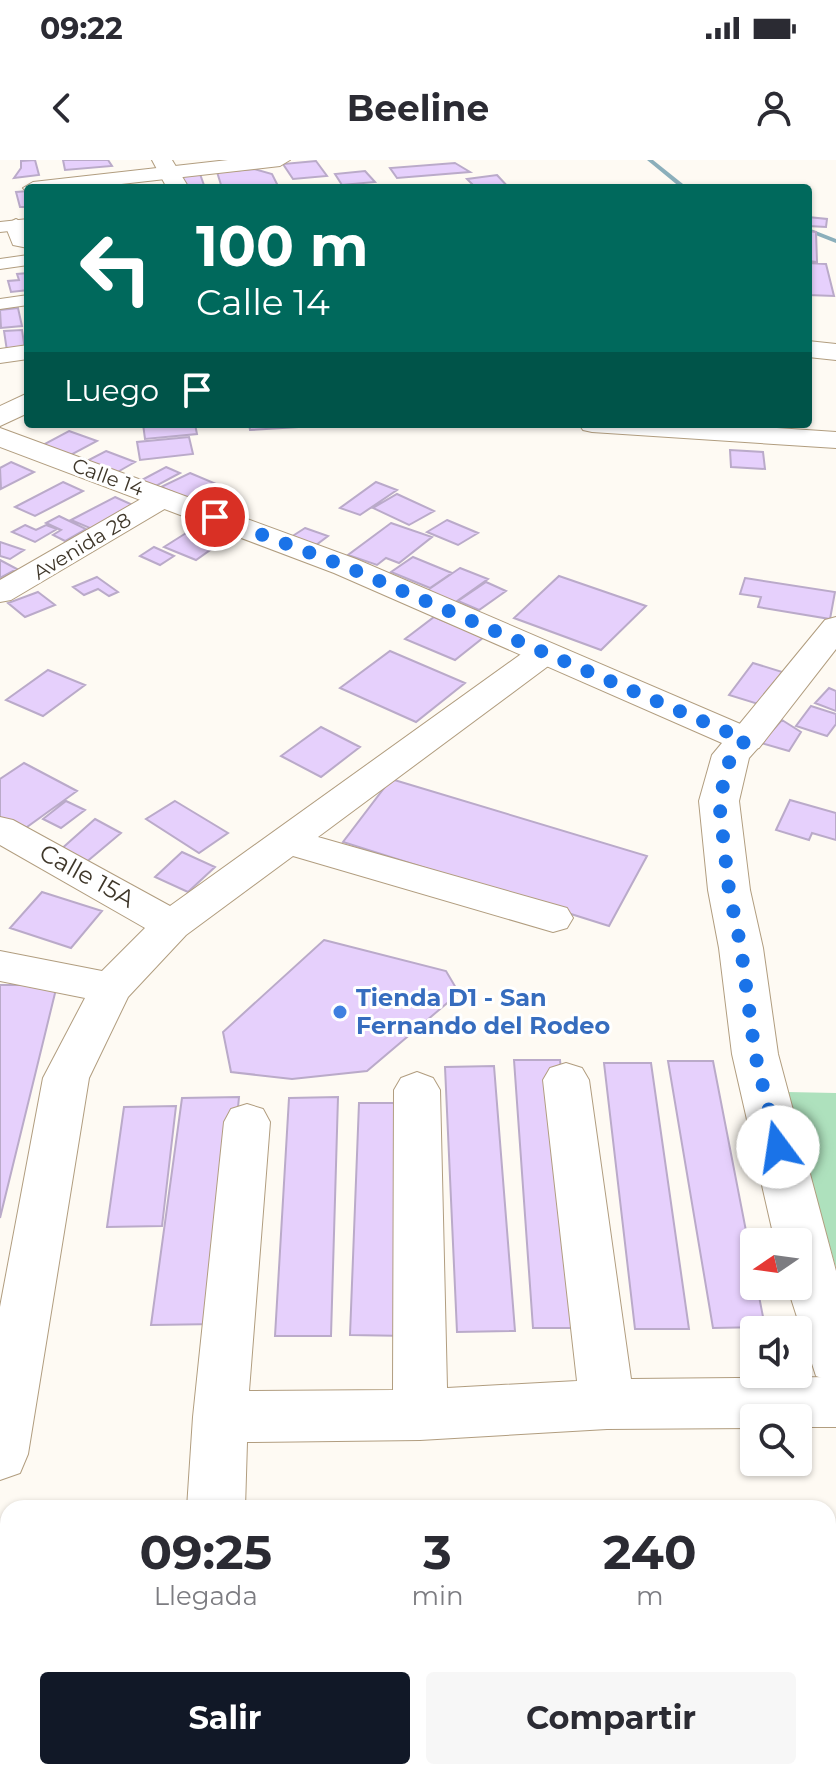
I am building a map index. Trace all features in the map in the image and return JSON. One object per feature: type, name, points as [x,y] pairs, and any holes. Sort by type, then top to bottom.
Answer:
[{"type":"main road","points":[[812,349],[836,352]]},
{"type":"main road","points":[[0,418],[22,377]]},
{"type":"main road","name":"Calle 14","points":[[0,437],[345,566],[746,740]]},
{"type":"main road","points":[[746,740],[731,755],[719,801],[729,890],[741,948],[755,1054],[800,1240],[836,1358]]},
{"type":"street","points":[[71,184],[280,160]]},
{"type":"street","points":[[0,264],[24,261]]},
{"type":"street","points":[[0,304],[24,301]]},
{"type":"street","points":[[0,356],[22,377]]},
{"type":"street","points":[[653,428],[836,440]]},
{"type":"street","name":"Avenida 28","points":[[0,593],[163,498]]},
{"type":"street","points":[[746,740],[836,627]]},
{"type":"street","points":[[0,1454],[5,1394],[66,1078],[111,988],[172,925],[543,654]]},
{"type":"street","name":"Calle 15A","points":[[0,829],[172,925]]},
{"type":"street","points":[[287,841],[553,918]]},
{"type":"street","points":[[0,966],[111,988]]},
{"type":"street","points":[[566,1080],[607,1404]]},
{"type":"street","points":[[417,1090],[420,1415]]},
{"type":"street","points":[[216,1500],[220,1417],[247,1122]]},
{"type":"street","points":[[220,1417],[420,1415],[607,1404],[836,1402]]},
{"type":"green space","points":[[787,1092],[836,1093],[836,1268]]},
{"type":"building","points":[[35,160],[39,175],[14,178],[21,168],[21,161]]},
{"type":"building","points":[[63,160],[108,160],[112,166],[65,170]]},
{"type":"building","points":[[316,161],[327,176],[293,179],[283,164]]},
{"type":"building","points":[[455,163],[470,172],[397,178],[390,168]]},
{"type":"building","points":[[254,169],[272,174],[277,184],[221,184],[217,172]]},
{"type":"building","points":[[365,171],[375,182],[341,184],[335,174]]},
{"type":"building","points":[[200,174],[204,184],[181,184],[178,176]]},
{"type":"building","points":[[497,175],[505,184],[472,184],[467,179]]},
{"type":"building","points":[[24,191],[24,207],[20,207],[16,192]]},
{"type":"building","points":[[812,217],[827,219],[826,227],[812,226]]},
{"type":"building","points":[[812,232],[816,232],[817,262],[812,261]]},
{"type":"building","points":[[812,263],[826,264],[834,296],[812,295]]},
{"type":"building","points":[[24,273],[24,290],[11,292],[8,281],[19,280],[17,274]]},
{"type":"building","points":[[18,308],[22,326],[1,328],[0,310]]},
{"type":"building","points":[[22,330],[24,349],[7,351],[4,331]]},
{"type":"building","points":[[144,428],[196,428],[197,434],[145,439]]},
{"type":"building","points":[[69,431],[97,441],[67,457],[39,447]]},
{"type":"building","points":[[189,437],[193,454],[140,460],[137,442]]},
{"type":"building","points":[[730,450],[763,452],[765,469],[731,467]]},
{"type":"building","points":[[106,451],[135,462],[114,474],[85,462]]},
{"type":"building","points":[[11,462],[34,472],[1,489],[0,468]]},
{"type":"building","points":[[166,467],[180,473],[154,487],[140,481]]},
{"type":"building","points":[[190,473],[214,483],[186,498],[161,487]]},
{"type":"building","points":[[63,482],[83,491],[35,516],[15,507]]},
{"type":"building","points":[[376,482],[397,490],[360,515],[340,508]]},
{"type":"building","points":[[213,492],[234,500],[220,509],[198,502]]},
{"type":"building","points":[[397,494],[434,511],[409,525],[373,508]]},
{"type":"building","points":[[115,497],[135,506],[92,529],[71,520]]},
{"type":"building","points":[[59,516],[86,529],[65,541],[53,535],[61,530],[46,523]]},
{"type":"building","points":[[447,520],[478,533],[458,545],[427,532]]},
{"type":"building","points":[[202,523],[223,531],[202,544],[213,548],[196,560],[164,547]]},
{"type":"building","points":[[391,523],[432,537],[399,563],[386,558],[377,565],[348,555]]},
{"type":"building","points":[[25,525],[36,530],[46,525],[57,529],[35,542],[12,532]]},
{"type":"building","points":[[305,528],[328,536],[312,548],[288,539]]},
{"type":"building","points":[[0,542],[24,550],[10,559],[0,556]]},
{"type":"building","points":[[154,547],[174,556],[160,565],[140,556]]},
{"type":"building","points":[[413,557],[452,573],[430,588],[391,572]]},
{"type":"building","points":[[0,560],[17,569],[0,578]]},
{"type":"building","points":[[460,568],[488,579],[450,606],[422,594]]},
{"type":"building","points":[[559,576],[646,606],[601,650],[514,618]]},
{"type":"building","points":[[97,577],[118,592],[109,596],[98,589],[84,595],[73,587]]},
{"type":"building","points":[[745,578],[835,592],[830,619],[758,607],[761,597],[740,594]]},
{"type":"building","points":[[486,582],[506,591],[479,610],[458,601]]},
{"type":"building","points":[[38,592],[55,605],[25,617],[8,603]]},
{"type":"building","points":[[434,617],[484,637],[455,660],[405,639]]},
{"type":"building","points":[[390,651],[465,683],[416,722],[340,688]]},
{"type":"building","points":[[753,663],[792,675],[768,707],[729,695]]},
{"type":"building","points":[[48,670],[85,685],[43,716],[6,700]]},
{"type":"building","points":[[829,688],[836,691],[836,711],[815,703]]},
{"type":"building","points":[[811,706],[836,714],[836,724],[827,736],[796,726]]},
{"type":"building","points":[[782,720],[801,732],[789,751],[761,743]]},
{"type":"building","points":[[321,727],[360,747],[321,777],[281,756]]},
{"type":"building","points":[[24,763],[77,791],[20,832],[0,821],[0,779]]},
{"type":"building","points":[[391,779],[647,856],[609,926],[343,842]]},
{"type":"building","points":[[790,800],[836,813],[836,840],[812,833],[809,840],[776,830]]},
{"type":"building","points":[[66,801],[85,810],[61,828],[43,819]]},
{"type":"building","points":[[175,801],[228,833],[199,853],[146,819]]},
{"type":"building","points":[[95,819],[121,833],[84,864],[59,851]]},
{"type":"building","points":[[182,852],[215,867],[188,892],[155,877]]},
{"type":"building","points":[[42,892],[102,911],[71,948],[10,928]]},
{"type":"building","name":"Tienda D1 - San Fernando del Rodeo","points":[[324,940],[446,971],[459,993],[367,1071],[292,1079],[231,1072],[223,1032]]},
{"type":"building","points":[[0,985],[57,985],[0,1218]]},
{"type":"building","points":[[514,1060],[560,1060],[586,1328],[533,1328]]},
{"type":"building","points":[[668,1061],[713,1061],[745,1228],[740,1228],[740,1300],[760,1300],[763,1316],[740,1316],[740,1327],[713,1328]]},
{"type":"building","points":[[604,1063],[651,1063],[689,1329],[635,1329]]},
{"type":"building","points":[[494,1066],[515,1331],[457,1332],[445,1067]]},
{"type":"building","points":[[239,1097],[217,1324],[151,1325],[182,1098]]},
{"type":"building","points":[[338,1097],[331,1336],[275,1336],[289,1098]]},
{"type":"building","points":[[359,1103],[410,1103],[408,1336],[350,1335]]},
{"type":"building","points":[[176,1106],[162,1226],[107,1227],[124,1107]]},
{"type":"waterway","points":[[650,160],[680,184]]},
{"type":"waterway","points":[[812,232],[836,241]]},
{"type":"place","name":"Tienda D1 - San Fernando del Rodeo","points":[[340,1012]]},
{"type":"route","points":[[215,517],[345,566],[746,740],[731,755],[722,778],[719,801],[729,890],[741,948],[755,1054],[778,1147]]}]
